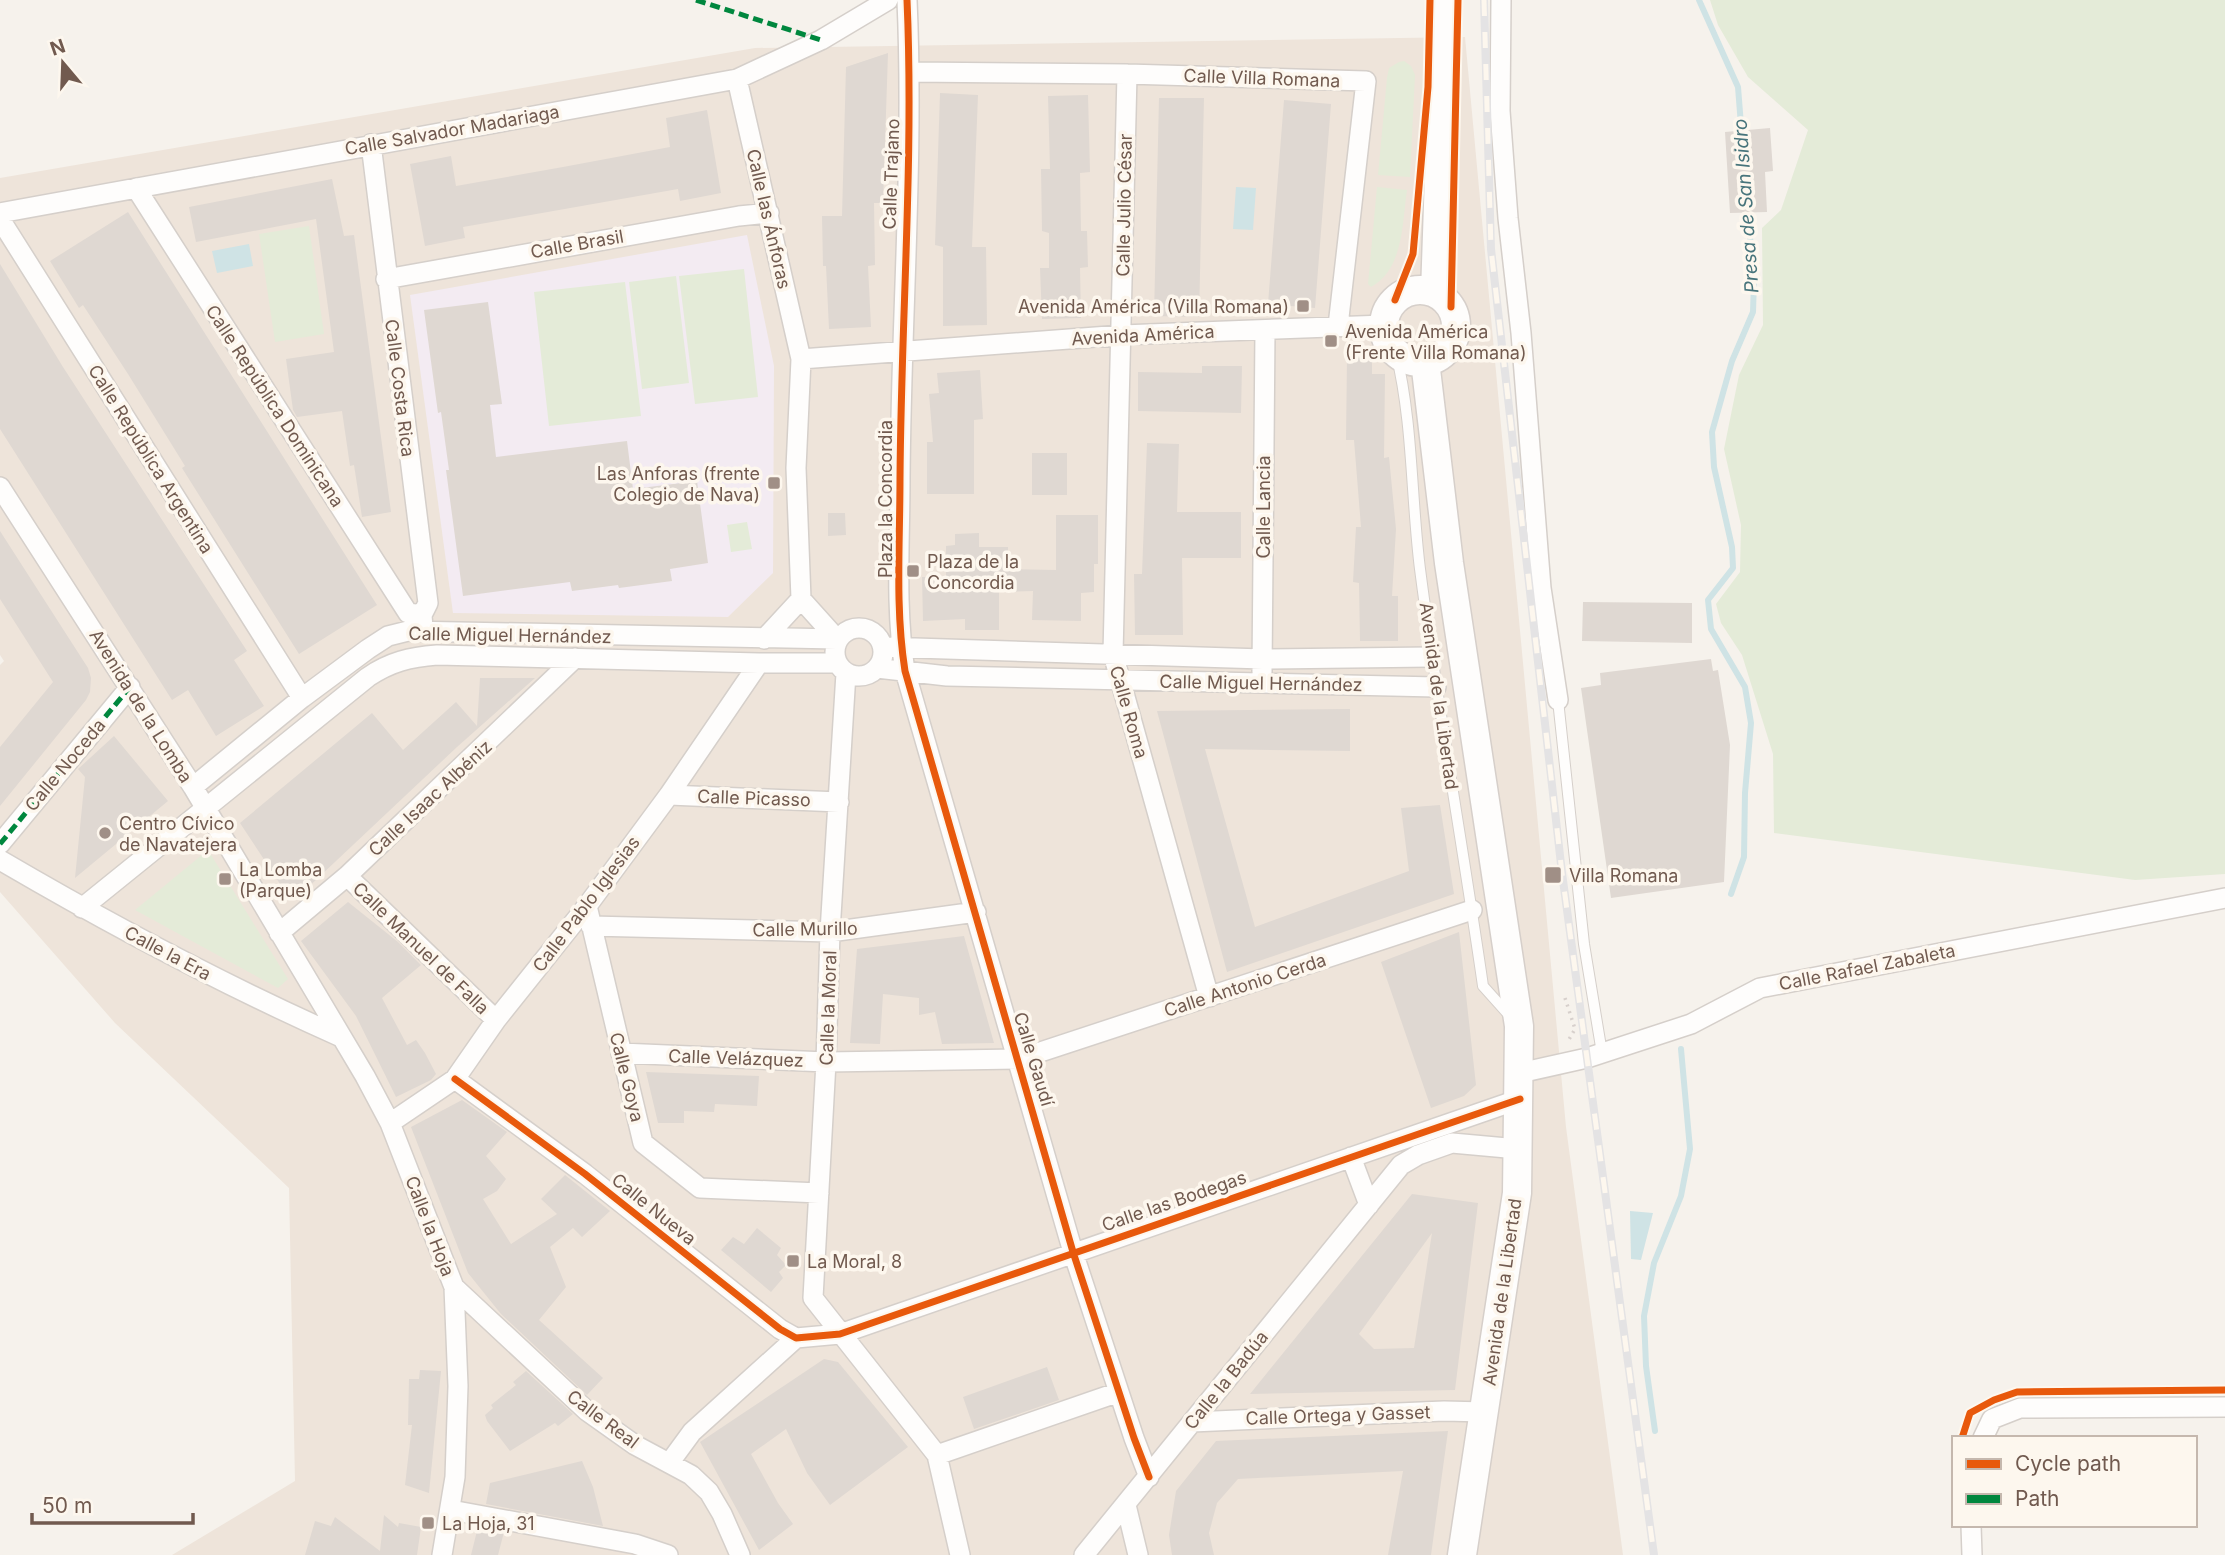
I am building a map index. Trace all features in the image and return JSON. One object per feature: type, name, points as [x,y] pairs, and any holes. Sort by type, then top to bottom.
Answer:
[{"type":"main road","points":[[1435,293],[1445,0]]},
{"type":"main road","points":[[1425,290],[1435,293],[1451,307],[1456,330],[1453,341],[1437,358],[1415,362],[1396,352],[1386,337],[1384,325],[1389,308],[1404,294],[1425,290]]},
{"type":"main road","name":"Avenida de la Libertad","points":[[1425,361],[1449,562],[1519,1026],[1517,1193],[1462,1555]]},
{"type":"street","name":"Calle Salvador Madariaga","points":[[0,213],[737,79],[821,40],[888,0]]},
{"type":"street","name":"Calle Trajano","points":[[902,350],[910,72],[908,0]]},
{"type":"street","points":[[1501,0],[1500,111],[1508,218],[1521,333],[1541,588],[1558,700]]},
{"type":"street","name":"Calle Villa Romana","points":[[910,72],[1127,74],[1366,81],[1338,326]]},
{"type":"street","name":"Calle Julio César","points":[[1122,335],[1127,74]]},
{"type":"street","name":"Calle las Ánforas","points":[[737,79],[802,359]]},
{"type":"street","name":"Calle Costa Rica","points":[[371,144],[428,604],[423,623]]},
{"type":"street","name":"Calle República Dominicana","points":[[136,188],[408,613],[423,623]]},
{"type":"street","name":"Calle Brasil","points":[[386,278],[739,216],[769,214]]},
{"type":"street","name":"Calle República Argentina","points":[[0,219],[302,698]]},
{"type":"street","name":"Avenida América","points":[[902,350],[1122,335],[1384,325]]},
{"type":"street","name":"Calle Lancia","points":[[1262,684],[1265,330]]},
{"type":"street","name":"Calle Roma","points":[[1122,335],[1113,654],[1209,997]]},
{"type":"street","points":[[837,639],[801,599],[796,468],[802,359],[902,350]]},
{"type":"street","name":"Plaza la Concordia","points":[[892,647],[902,350]]},
{"type":"street","name":"Avenida de la Lomba","points":[[0,487],[205,807],[341,1037]]},
{"type":"street","points":[[764,639],[801,599]]},
{"type":"street","name":"Calle Miguel Hernández","points":[[193,788],[302,698],[388,636],[423,623],[469,633],[837,639]]},
{"type":"street","points":[[857,627],[869,629],[892,647],[877,668],[868,674],[857,676],[841,668],[834,651],[837,639],[846,631],[857,627]]},
{"type":"street","name":"Calle Miguel Hernández","points":[[892,647],[1263,659],[1431,657]]},
{"type":"street","name":"Calle Gaudí","points":[[892,647],[905,671],[1073,1252],[1149,1476]]},
{"type":"street","name":"Calle Miguel Hernández","points":[[82,908],[205,807],[385,666],[407,657],[437,655],[575,658],[841,668]]},
{"type":"street","name":"Calle Isaac Albéniz","points":[[279,933],[347,876],[575,658]]},
{"type":"street","name":"Calle Pablo Iglesias","points":[[390,1123],[455,1079],[496,1020],[589,916],[759,663]]},
{"type":"street","name":"Calle la Moral","points":[[840,1334],[813,1298],[839,802],[841,668]]},
{"type":"street","name":"Calle Miguel Hernández","points":[[877,668],[947,676],[1436,687]]},
{"type":"street","name":"Calle Noceda","points":[[0,844],[130,687]]},
{"type":"street","name":"Calle Picasso","points":[[669,795],[839,802]]},
{"type":"street","name":"Calle la Era","points":[[0,860],[82,908],[254,999],[341,1037]]},
{"type":"street","name":"Calle Manuel de Falla","points":[[347,876],[496,1020]]},
{"type":"street","name":"Calle Rafael Zabaleta","points":[[1520,1086],[1602,1053],[1691,1024],[1760,988],[2225,898]]},
{"type":"street","name":"Calle Antonio Cerda","points":[[1018,1059],[1472,910]]},
{"type":"street","name":"Calle Murillo","points":[[589,916],[831,932],[976,912]]},
{"type":"street","name":"Calle Goya","points":[[589,916],[643,1143],[700,1188],[819,1193]]},
{"type":"street","name":"Calle la Hoja","points":[[341,1037],[390,1123],[454,1287],[458,1386],[455,1477],[442,1555]]},
{"type":"street","name":"Calle Velázquez","points":[[621,1053],[826,1062],[1018,1059]]},
{"type":"street","name":"Calle Nueva","points":[[455,1079],[585,1174],[780,1329],[796,1338]]},
{"type":"street","name":"Calle las Bodegas","points":[[840,1334],[1427,1131],[1520,1086]]},
{"type":"street","points":[[1401,1165],[1427,1131]]},
{"type":"street","name":"Calle la Badúa","points":[[1084,1555],[1401,1165],[1418,1155],[1452,1143],[1518,1149]]},
{"type":"street","points":[[1351,1157],[1369,1205]]},
{"type":"street","name":"Calle Real","points":[[454,1287],[587,1411],[635,1445],[691,1475],[709,1492],[740,1555]]},
{"type":"street","points":[[670,1462],[692,1432],[796,1338],[840,1334],[937,1455],[960,1555]]},
{"type":"street","points":[[937,1455],[1119,1392]]},
{"type":"street","points":[[1984,1436],[1992,1419],[2020,1408],[2225,1407]]},
{"type":"street","name":"Calle Ortega y Gasset","points":[[1192,1422],[1444,1411],[1485,1412]]},
{"type":"street","points":[[1126,1505],[1138,1555]]},
{"type":"street","points":[[451,1510],[635,1544],[668,1555]]},
{"type":"street","points":[[1971,1527],[1972,1555]]},
{"type":"lane","name":"Avenida de la Libertad","points":[[1396,352],[1405,390],[1420,567],[1431,657],[1483,986],[1519,1026]]},
{"type":"lane","points":[[1558,700],[1584,944],[1602,1053]]},
{"type":"path","points":[[1565,998],[1575,1029],[1566,1045]]},
{"type":"shaded area","points":[[1465,37],[1566,1127],[1623,1555],[172,1555],[295,1481],[289,1188],[115,1023],[0,892],[0,665],[4,661],[0,655],[0,178],[755,48]]},
{"type":"shaded area","points":[[1236,187],[1256,188],[1253,230],[1233,229]]},
{"type":"shaded area","points":[[747,235],[774,366],[773,573],[728,617],[453,613],[410,295]]},
{"type":"shaded area","points":[[249,244],[253,266],[217,273],[212,251]]},
{"type":"shaded area","points":[[1630,1211],[1653,1213],[1641,1260],[1631,1259]]},
{"type":"green space","points":[[1710,0],[2225,0],[2225,874],[2135,880],[1774,833],[1773,754],[1742,655],[1721,623],[1716,604],[1740,572],[1741,525],[1724,449],[1739,375],[1763,325],[1762,228],[1781,210],[1808,130],[1748,77],[1718,25]]},
{"type":"green space","points":[[1404,61],[1411,66],[1415,75],[1410,177],[1378,175],[1389,68]]},
{"type":"green space","points":[[1377,187],[1407,190],[1396,257],[1382,279],[1371,287],[1368,284]]},
{"type":"green space","points":[[309,226],[324,334],[275,342],[259,234]]},
{"type":"green space","points":[[744,269],[758,397],[695,404],[679,276]]},
{"type":"green space","points":[[676,276],[689,383],[642,389],[629,282]]},
{"type":"green space","points":[[625,282],[641,416],[549,426],[534,292]]},
{"type":"green space","points":[[747,522],[752,549],[731,552],[727,525]]},
{"type":"green space","points":[[208,850],[288,979],[278,988],[135,910]]},
{"type":"building","points":[[888,53],[883,203],[874,203],[875,265],[868,266],[871,327],[829,329],[822,216],[842,216],[846,67]]},
{"type":"building","points":[[940,93],[978,95],[972,247],[986,247],[987,325],[943,326],[943,247],[935,245]]},
{"type":"building","points":[[1088,95],[1090,172],[1080,173],[1081,231],[1087,231],[1088,267],[1080,268],[1081,318],[1042,319],[1040,268],[1049,268],[1049,233],[1042,231],[1041,169],[1050,169],[1048,96]]},
{"type":"building","points":[[1159,98],[1204,98],[1199,317],[1154,316]]},
{"type":"building","points":[[1284,100],[1331,104],[1315,308],[1268,304]]},
{"type":"building","points":[[707,110],[721,193],[680,201],[678,189],[463,227],[465,238],[425,246],[410,164],[451,156],[456,186],[563,167],[670,147],[666,118]]},
{"type":"building","points":[[1770,128],[1773,171],[1765,172],[1767,212],[1730,213],[1725,132]]},
{"type":"building","points":[[332,179],[344,236],[354,235],[391,512],[362,517],[354,465],[350,466],[342,411],[297,417],[293,410],[286,359],[334,352],[316,219],[196,242],[189,207]]},
{"type":"building","points":[[128,212],[377,605],[299,654],[182,468],[185,466],[128,374],[83,305],[79,308],[50,261]]},
{"type":"building","points":[[0,264],[63,367],[247,651],[234,660],[264,706],[216,736],[188,690],[172,700],[0,429]]},
{"type":"building","points":[[488,302],[502,404],[490,405],[496,457],[627,441],[633,489],[697,481],[708,563],[670,569],[672,581],[572,591],[570,582],[463,596],[446,470],[449,470],[424,310]]},
{"type":"building","points":[[1347,358],[1372,358],[1372,374],[1385,374],[1384,458],[1389,457],[1396,529],[1392,596],[1398,596],[1398,641],[1360,641],[1359,583],[1353,582],[1356,527],[1361,527],[1354,440],[1346,440]]},
{"type":"building","points":[[1202,366],[1242,366],[1241,413],[1138,411],[1138,372],[1202,373]]},
{"type":"building","points":[[980,370],[983,419],[974,420],[974,494],[927,494],[927,442],[933,442],[929,394],[939,393],[937,373]]},
{"type":"building","points":[[1147,443],[1179,444],[1177,512],[1241,512],[1241,558],[1182,558],[1183,635],[1135,635],[1134,574],[1142,574]]},
{"type":"building","points":[[1032,453],[1067,453],[1067,495],[1032,495]]},
{"type":"building","points":[[828,513],[845,513],[846,535],[828,536]]},
{"type":"building","points":[[1056,515],[1098,515],[1098,564],[1094,564],[1094,592],[1081,593],[1081,621],[1032,620],[1033,591],[999,592],[999,630],[965,630],[965,619],[923,621],[922,577],[946,577],[946,546],[955,545],[955,534],[979,533],[979,547],[1008,547],[1008,569],[1056,570]]},
{"type":"building","points":[[0,531],[88,668],[91,678],[90,692],[86,700],[0,806],[0,747],[53,682],[0,599]]},
{"type":"building","points":[[1583,602],[1692,603],[1692,643],[1582,641]]},
{"type":"building","points":[[1711,659],[1713,671],[1718,670],[1730,745],[1724,882],[1611,898],[1581,688],[1601,685],[1600,673]]},
{"type":"building","points":[[480,678],[535,678],[457,747],[301,894],[284,890],[240,823],[372,713],[403,750],[456,702],[477,726]]},
{"type":"building","points":[[1350,709],[1350,751],[1205,749],[1255,927],[1409,871],[1401,808],[1440,805],[1454,894],[1227,972],[1157,711]]},
{"type":"building","name":"Centro Cívico de Navatejera","points":[[114,736],[168,801],[75,878],[85,777],[78,769]]},
{"type":"building","points":[[348,902],[398,942],[421,965],[382,998],[407,1045],[416,1040],[436,1074],[431,1080],[396,1097],[356,1016],[301,941]]},
{"type":"building","points":[[1459,932],[1476,1085],[1464,1096],[1431,1108],[1381,962]]},
{"type":"building","points":[[964,936],[994,1043],[942,1044],[935,1012],[919,1015],[919,998],[883,994],[880,1044],[850,1043],[857,949]]},
{"type":"building","points":[[646,1072],[759,1076],[757,1106],[715,1104],[714,1112],[684,1111],[684,1123],[658,1123]]},
{"type":"building","points":[[462,1100],[507,1132],[486,1156],[506,1179],[497,1191],[483,1199],[511,1244],[557,1214],[541,1199],[565,1175],[610,1211],[582,1237],[573,1228],[550,1247],[566,1287],[539,1320],[603,1378],[587,1395],[501,1314],[468,1273],[411,1127]]},
{"type":"building","points":[[1412,1194],[1478,1203],[1455,1390],[1250,1394]],"holes":[[[1432,1233],[1414,1348],[1374,1349],[1359,1334]]]},
{"type":"building","points":[[757,1228],[781,1248],[777,1255],[786,1265],[779,1272],[783,1278],[771,1292],[721,1250],[733,1237],[744,1244]]},
{"type":"building","points":[[824,1359],[838,1362],[908,1447],[830,1505],[807,1473],[786,1429],[751,1454],[793,1524],[759,1550],[700,1442]]},
{"type":"building","points":[[1047,1367],[1059,1400],[974,1429],[963,1397]]},
{"type":"building","points":[[420,1370],[441,1371],[429,1493],[405,1485],[412,1425],[408,1425],[409,1379],[419,1379]]},
{"type":"building","points":[[526,1371],[573,1414],[558,1426],[555,1423],[510,1451],[485,1415],[493,1408],[491,1405],[516,1385],[513,1382]]},
{"type":"building","points":[[1448,1431],[1431,1555],[1388,1555],[1403,1471],[1238,1479],[1217,1503],[1209,1533],[1214,1555],[1172,1555],[1169,1535],[1176,1491],[1216,1441]]},
{"type":"building","points":[[582,1461],[593,1487],[603,1526],[486,1504],[490,1483]]},
{"type":"building","points":[[384,1515],[398,1527],[399,1523],[421,1527],[417,1555],[305,1555],[315,1521],[331,1526],[335,1517],[380,1551]]},
{"type":"building","points":[[478,1527],[504,1532],[498,1555],[471,1555]]},
{"type":"waterway","name":"Presa de San Isidro","points":[[1699,0],[1738,87],[1742,138]]},
{"type":"waterway","name":"Presa de San Isidro","points":[[1731,894],[1744,857],[1745,793],[1751,723],[1745,687],[1711,629],[1708,600],[1733,568],[1732,547],[1714,467],[1712,432],[1732,361],[1753,312],[1754,281],[1747,205]]},
{"type":"waterway","name":"Presa de San Isidro","points":[[1655,1431],[1646,1366],[1644,1316],[1654,1263],[1681,1196],[1690,1149],[1681,1049]]},
{"type":"railway","points":[[1484,0],[1491,249],[1562,873],[1654,1555]]},
{"type":"marked path","points":[[696,0],[821,40]]},
{"type":"marked path","points":[[0,844],[130,687]]},
{"type":"cycle path","points":[[907,0],[909,120],[899,575],[905,671],[1073,1252],[1149,1477]]},
{"type":"cycle path","points":[[1395,300],[1413,254],[1428,87],[1430,0]]},
{"type":"cycle path","points":[[1451,307],[1458,0]]},
{"type":"cycle path","points":[[455,1079],[585,1174],[780,1329],[796,1338],[840,1334],[1520,1099]]},
{"type":"cycle path","points":[[1963,1436],[1970,1413],[2017,1392],[2225,1390]]},
{"type":"place","name":"Avenida América (Villa Romana)","points":[[1303,306]]},
{"type":"place","name":"Avenida América (Frente Villa Romana)","points":[[1331,341]]},
{"type":"place","name":"Las Anforas (frente Colegio de Nava)","points":[[774,483]]},
{"type":"place","name":"Plaza de la Concordia","points":[[913,571]]},
{"type":"place","name":"Centro Cívico de Navatejera","points":[[105,833]]},
{"type":"place","name":"Villa Romana","points":[[1553,875]]},
{"type":"place","name":"La Lomba (Parque)","points":[[225,879]]},
{"type":"place","name":"La Moral, 8","points":[[793,1261]]},
{"type":"place","name":"La Hoja, 31","points":[[428,1523]]}]
